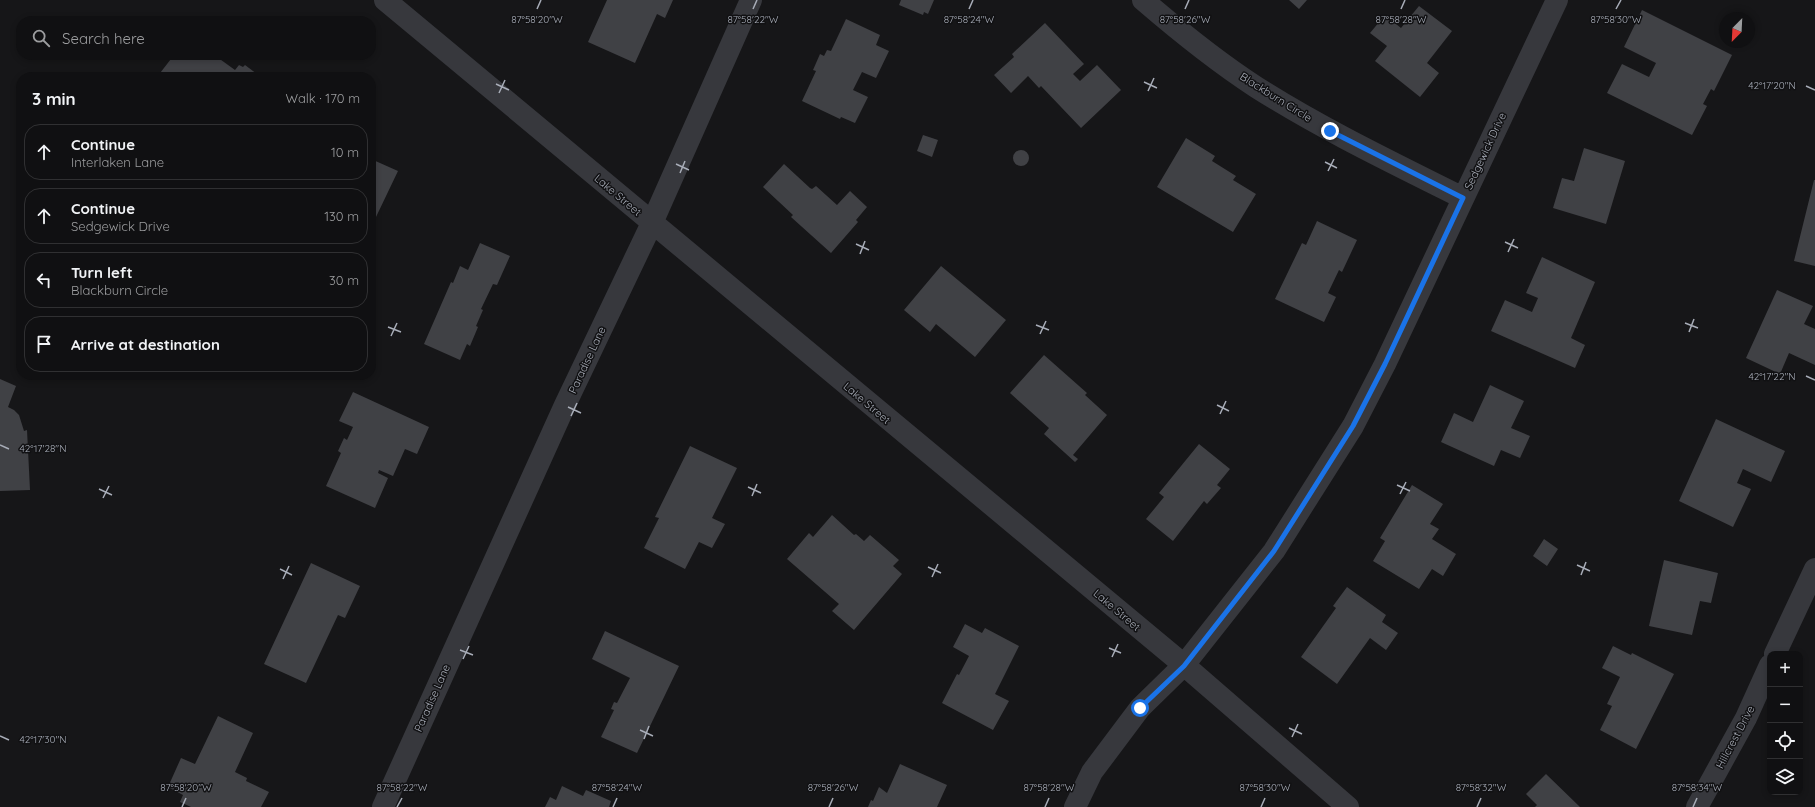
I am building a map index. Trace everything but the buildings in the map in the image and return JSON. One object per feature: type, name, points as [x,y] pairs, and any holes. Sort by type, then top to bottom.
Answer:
[{"type":"street","name":"Lake Street","points":[[385,0],[1184,666],[1348,807]]},
{"type":"street","name":"Paradise Lane","points":[[383,807],[565,405],[652,223],[751,0]]},
{"type":"street","name":"Blackburn Circle","points":[[1143,0],[1187,37],[1256,87],[1330,131],[1463,198]]},
{"type":"street","name":"Sedgewick Drive","points":[[1076,807],[1092,772],[1140,708],[1184,666],[1274,551],[1353,426],[1385,364],[1557,0]]},
{"type":"street","points":[[1777,651],[1812,581]]},
{"type":"street","name":"Hillcrest Drive","points":[[1697,807],[1746,718],[1767,672]]},
{"type":"route","points":[[1140,708],[1184,666],[1274,551],[1353,426],[1385,364],[1463,198],[1330,131]]}]
